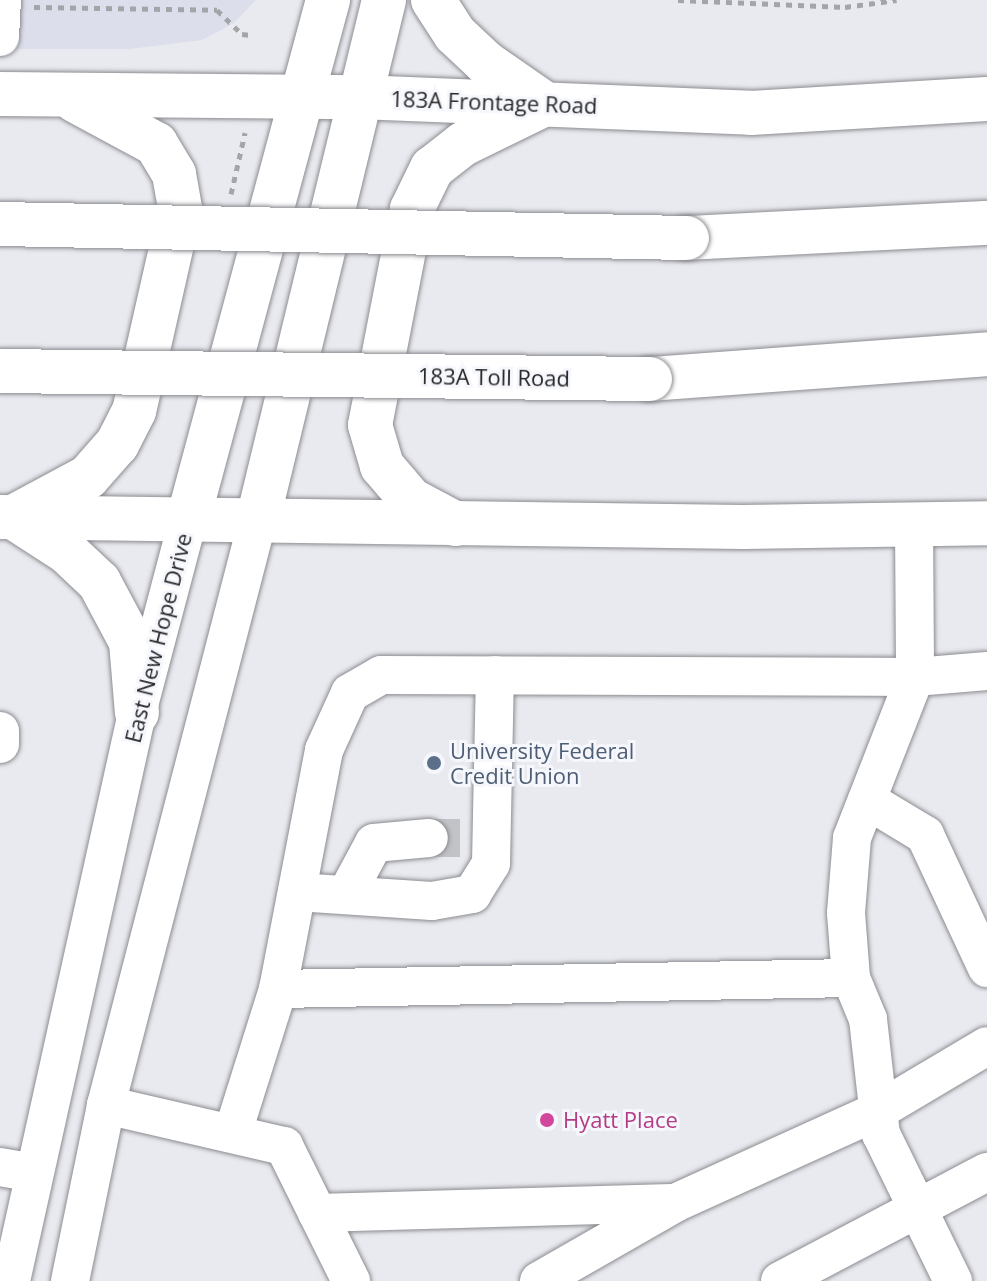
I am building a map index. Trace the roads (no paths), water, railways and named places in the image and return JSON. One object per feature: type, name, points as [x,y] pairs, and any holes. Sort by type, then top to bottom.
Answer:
[{"type":"main road","name":"East New Hope Drive","points":[[188,520],[305,97],[328,0]]},
{"type":"main road","points":[[257,523],[384,0]]},
{"type":"main road","points":[[433,0],[455,34],[486,63],[545,104],[463,144],[442,160],[432,168],[412,209],[370,425],[382,466],[411,500],[458,525]]},
{"type":"main road","name":"183A Frontage Road","points":[[0,94],[359,97],[751,113],[987,99]]},
{"type":"main road","points":[[6,517],[88,477],[117,444],[134,411],[180,209],[174,174],[156,144],[63,95]]},
{"type":"main road","points":[[0,224],[687,238],[987,223]]},
{"type":"main road","name":"183A Toll Road","points":[[0,371],[650,379],[987,354]]},
{"type":"main road","points":[[6,517],[458,525],[987,523]]},
{"type":"main road","points":[[6,517],[67,552],[99,582],[131,642],[137,713]]},
{"type":"street","points":[[0,37],[2,0]]},
{"type":"street","name":"East New Hope Drive","points":[[11,1281],[17,1170],[188,520]]},
{"type":"street","points":[[70,1281],[106,1105],[257,523]]},
{"type":"street","points":[[914,524],[915,677],[852,838],[846,913],[851,978],[868,1019],[876,1112],[915,1210],[953,1281]]},
{"type":"street","points":[[233,1132],[278,989],[324,750],[350,693],[381,675],[915,677],[987,671]]},
{"type":"street","points":[[460,838],[495,675]]},
{"type":"street","points":[[0,731],[0,744]]},
{"type":"street","points":[[867,800],[925,835],[987,968]]},
{"type":"street","points":[[297,892],[432,901],[472,894],[491,863],[460,838],[374,843],[346,895]]},
{"type":"street","points":[[278,989],[851,978]]},
{"type":"street","points":[[539,1281],[675,1203],[876,1112],[987,1046]]},
{"type":"street","points":[[106,1105],[284,1146],[351,1281]]},
{"type":"street","points":[[780,1281],[987,1172]]},
{"type":"street","points":[[317,1213],[675,1203]]},
{"type":"tunnel","points":[[429,838],[460,838]]},
{"type":"place","name":"University Federal Credit Union","points":[[434,763]]},
{"type":"place","name":"Hyatt Place","points":[[547,1120]]}]
